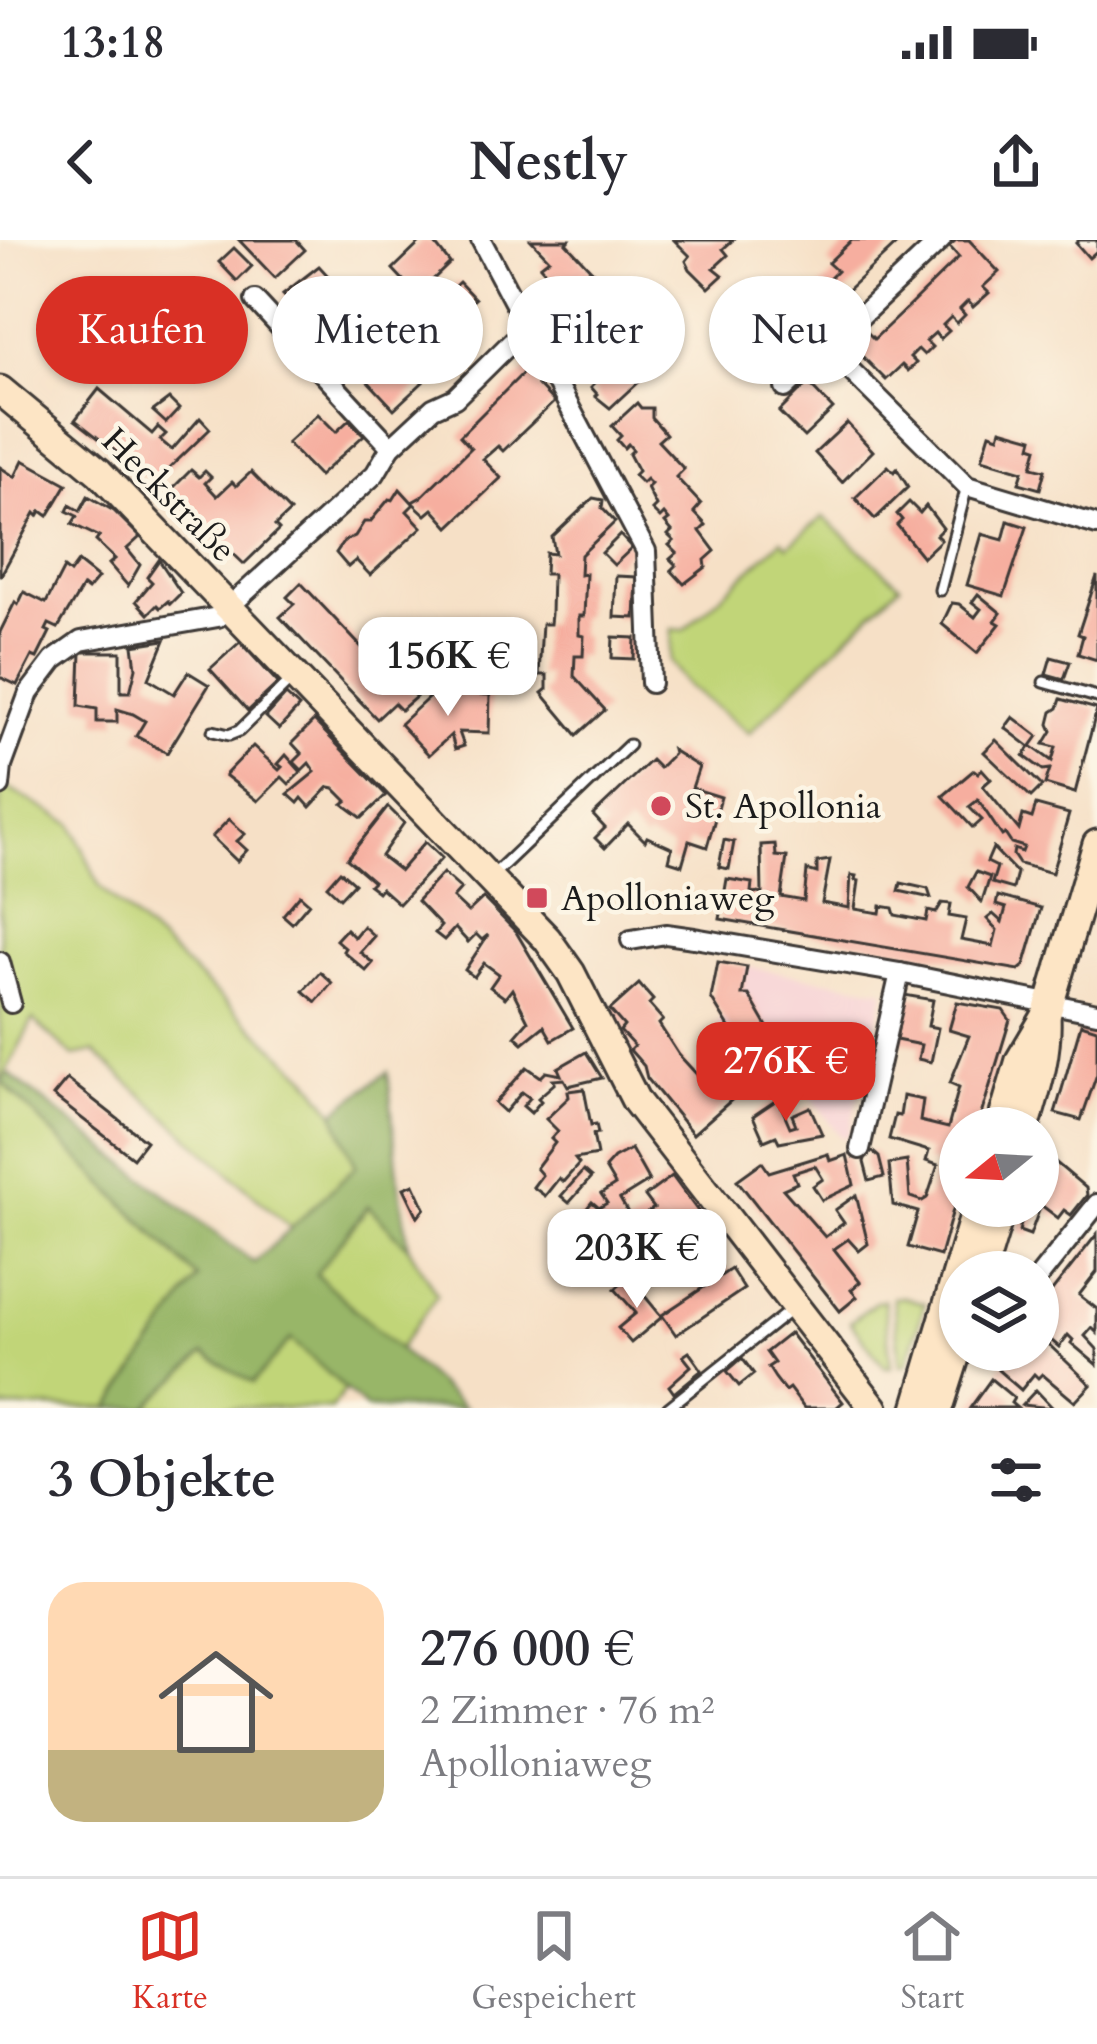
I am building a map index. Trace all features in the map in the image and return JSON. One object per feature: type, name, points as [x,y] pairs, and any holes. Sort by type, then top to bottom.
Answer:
[{"type":"main road","name":"Heckstraße","points":[[0,390],[99,472],[560,955],[636,1101],[868,1400]]},
{"type":"main road","points":[[1006,1107],[1020,1060],[1047,1010],[1097,844]]},
{"type":"main road","points":[[1031,1107],[1047,1042],[1047,1010]]},
{"type":"main road","points":[[868,1400],[916,1390],[921,1395],[941,1371]]},
{"type":"main road","points":[[939,1408],[951,1371]]},
{"type":"street","points":[[482,240],[507,287]]},
{"type":"street","points":[[871,305],[940,240]]},
{"type":"street","points":[[255,300],[391,447]]},
{"type":"street","points":[[230,607],[375,474],[391,447],[434,408],[455,398],[507,347]]},
{"type":"street","points":[[558,384],[646,551],[652,683]]},
{"type":"street","points":[[785,388],[789,384]]},
{"type":"street","points":[[864,384],[967,486],[1097,525]]},
{"type":"street","name":"Heckstraße","points":[[0,786],[2,766],[29,694],[54,660],[81,641],[218,617],[230,607]]},
{"type":"street","points":[[631,940],[667,934],[900,973],[1047,1010],[1097,1013]]},
{"type":"street","points":[[0,962],[11,1003]]},
{"type":"street","points":[[860,1149],[900,973]]},
{"type":"street","points":[[1059,1252],[1097,1204]]},
{"type":"lane","points":[[940,590],[967,486]]},
{"type":"lane","points":[[213,731],[239,731],[296,676]]},
{"type":"lane","points":[[1044,682],[1097,698]]},
{"type":"lane","points":[[490,878],[629,745]]},
{"type":"lane","points":[[668,1408],[796,1306]]},
{"type":"shaded area","points":[[747,967],[885,990],[848,1137],[841,1137],[796,1076],[764,1102],[716,1023],[750,1003],[749,995],[743,994]]},
{"type":"green space","points":[[823,517],[900,585],[749,733],[688,686],[670,662],[672,629],[684,630],[782,540],[788,546]]},
{"type":"green space","points":[[0,784],[72,824],[100,887],[308,1078],[334,1112],[356,1166],[291,1228],[94,1052],[73,1056],[33,1020],[1,1081],[198,1278],[110,1408],[0,1408]]},
{"type":"green space","points":[[6,1072],[254,1263],[356,1166],[334,1112],[388,1072],[409,1248],[368,1206],[316,1274],[464,1408],[366,1408],[291,1339],[253,1383],[204,1354],[146,1408],[110,1408],[198,1278],[1,1081]]},
{"type":"green space","points":[[369,1206],[409,1248],[437,1295],[397,1352],[315,1274]]},
{"type":"green space","points":[[893,1298],[925,1303],[907,1364],[900,1365]]},
{"type":"green space","points":[[884,1300],[891,1367],[885,1367],[850,1322]]},
{"type":"green space","points":[[291,1339],[346,1389],[331,1408],[146,1408],[204,1354]]},
{"type":"building","points":[[239,240],[296,240],[305,250],[273,276]]},
{"type":"building","points":[[423,240],[435,244],[450,263],[437,276],[399,276],[393,269]]},
{"type":"building","points":[[531,240],[569,240],[566,243],[593,272],[589,276],[549,276],[540,266],[549,259]]},
{"type":"building","points":[[674,240],[733,240],[723,249],[728,255],[714,268],[723,275],[709,276],[709,288],[690,269],[686,261],[690,256]]},
{"type":"building","points":[[852,240],[901,240],[863,276],[832,276],[837,271],[828,263]]},
{"type":"building","points":[[956,240],[969,240],[999,272],[983,287],[989,293],[973,307],[968,301],[957,323],[951,317],[943,325],[949,331],[940,339],[935,333],[926,341],[932,347],[924,355],[918,349],[910,357],[916,363],[908,371],[902,365],[886,380],[871,365],[871,336],[874,339],[959,257],[949,246]]},
{"type":"building","points":[[1097,240],[1097,251],[1089,258],[1076,243]]},
{"type":"building","points":[[234,248],[252,266],[242,276],[232,276],[219,262]]},
{"type":"building","points":[[319,266],[328,276],[306,276]]},
{"type":"building","points":[[371,384],[421,384],[394,409]]},
{"type":"building","points":[[512,384],[537,384],[554,402],[503,451],[498,446],[483,459],[501,478],[449,527],[433,509],[426,515],[414,504],[407,511],[422,527],[370,575],[356,560],[348,567],[336,553],[344,541],[355,536],[400,489],[412,502],[421,497],[471,448],[460,436]]},
{"type":"building","points":[[594,384],[636,384],[610,408],[591,387]]},
{"type":"building","points":[[807,384],[833,409],[804,437],[779,412]]},
{"type":"building","points":[[99,389],[152,434],[158,427],[166,434],[160,440],[172,450],[200,418],[210,429],[155,482],[75,420]]},
{"type":"building","points":[[169,399],[179,409],[166,423],[153,411]]},
{"type":"building","points":[[637,403],[652,408],[652,418],[666,434],[658,441],[684,469],[676,477],[701,504],[694,512],[706,525],[700,531],[715,551],[705,560],[706,567],[684,584],[671,570],[676,565],[670,559],[677,553],[669,545],[674,541],[665,523],[669,520],[652,510],[656,506],[647,488],[651,484],[634,475],[638,471],[629,454],[633,450],[617,440],[621,436],[612,426]]},
{"type":"building","points":[[318,414],[336,432],[349,420],[364,435],[319,476],[287,443]]},
{"type":"building","points":[[847,423],[873,451],[842,482],[815,453]]},
{"type":"building","points":[[1001,429],[1033,438],[1031,446],[1037,448],[1032,467],[1045,470],[1040,489],[1019,483],[1023,471],[982,459],[990,433],[999,436]]},
{"type":"building","points":[[23,460],[67,484],[48,516],[35,513],[0,577],[0,467],[15,477]]},
{"type":"building","points":[[888,466],[894,472],[897,469],[908,487],[875,519],[855,498]]},
{"type":"building","points":[[191,470],[199,477],[205,471],[211,477],[205,483],[217,496],[251,472],[290,512],[275,526],[279,530],[244,564],[169,492]]},
{"type":"building","points":[[88,496],[114,511],[140,537],[127,549],[140,565],[128,586],[109,564],[115,559],[96,541],[99,537],[72,524],[77,516],[67,511],[70,505],[80,511]]},
{"type":"building","points":[[593,498],[603,500],[602,508],[615,522],[581,555],[580,575],[586,574],[584,616],[579,616],[583,656],[575,656],[574,676],[605,710],[577,735],[542,693],[547,689],[547,675],[539,675],[542,624],[550,624],[551,614],[552,574],[545,574],[546,553],[555,554],[552,537]]},
{"type":"building","points":[[909,502],[920,513],[926,506],[943,528],[936,535],[941,540],[923,557],[897,525],[902,520],[897,514]]},
{"type":"building","points":[[1008,521],[1027,527],[1004,596],[967,585],[982,534],[1003,540]]},
{"type":"building","points":[[620,535],[632,548],[614,565],[602,553]]},
{"type":"building","points":[[159,560],[181,593],[148,614],[136,601],[152,582],[147,577]]},
{"type":"building","points":[[78,562],[98,578],[88,590],[83,586],[58,628],[49,624],[46,630],[50,632],[37,658],[32,656],[17,685],[0,677],[0,632],[15,602],[18,605],[24,592],[46,603],[64,568],[70,573]]},
{"type":"building","points":[[616,576],[637,577],[635,618],[614,617]]},
{"type":"building","points":[[1097,576],[1097,660],[1078,654],[1083,636],[1078,634]]},
{"type":"building","points":[[301,583],[369,655],[378,646],[414,683],[408,689],[416,697],[401,710],[394,703],[377,719],[280,617],[294,604],[287,597]]},
{"type":"building","points":[[978,594],[1001,613],[995,621],[1000,624],[977,653],[942,624],[952,603],[975,617],[981,609],[972,602]]},
{"type":"building","points":[[613,637],[635,638],[634,659],[612,658]]},
{"type":"building","points":[[165,640],[149,679],[174,694],[188,672],[209,685],[167,753],[136,736],[145,721],[133,714],[117,709],[117,722],[97,722],[97,709],[79,706],[81,652],[121,652],[121,692],[130,692],[136,668],[133,645]]},
{"type":"building","points":[[240,642],[278,683],[248,711],[210,669]]},
{"type":"building","points":[[1051,657],[1070,662],[1064,679],[1046,674]]},
{"type":"building","points":[[438,689],[490,695],[489,733],[459,732],[464,746],[455,749],[451,735],[429,755],[400,724]]},
{"type":"building","points":[[286,695],[299,707],[279,729],[266,717]]},
{"type":"building","points":[[1061,699],[1097,709],[1075,793],[1045,784],[1050,769],[1043,770],[1024,756],[1030,747],[1005,728],[1013,717],[1038,736],[1031,746],[1052,761],[1056,747],[1044,744],[1052,731],[1052,712]]},
{"type":"building","points":[[314,721],[386,795],[362,818],[343,804],[347,801],[334,788],[329,787],[310,807],[302,798],[298,803],[288,794],[315,772],[309,763],[302,770],[294,762],[302,754],[292,743]]},
{"type":"building","points":[[996,740],[1042,786],[1031,797],[984,752]]},
{"type":"building","points":[[253,746],[279,770],[286,755],[301,772],[289,784],[282,777],[258,801],[225,775]]},
{"type":"building","name":"St. Apollonia","points":[[672,750],[699,767],[692,788],[721,797],[707,847],[689,841],[682,865],[669,861],[672,848],[647,837],[645,841],[628,824],[605,848],[595,838],[605,828],[593,815],[651,760],[659,768]]},
{"type":"building","points":[[982,769],[991,779],[983,786],[1019,830],[1023,815],[1032,818],[1036,805],[1069,814],[1052,873],[1019,864],[1014,849],[1022,852],[1024,847],[1002,836],[978,800],[969,807],[982,820],[973,828],[943,796],[974,770]]},
{"type":"building","points":[[388,807],[404,823],[381,856],[400,871],[425,842],[442,858],[399,904],[381,888],[378,892],[369,885],[373,881],[347,859]]},
{"type":"building","points":[[229,819],[245,834],[237,841],[247,850],[237,861],[212,837]]},
{"type":"building","points":[[724,840],[734,842],[729,869],[719,867]]},
{"type":"building","points":[[775,844],[776,856],[787,857],[781,897],[804,901],[807,870],[817,873],[817,862],[830,860],[822,903],[849,908],[851,875],[856,876],[855,909],[880,913],[881,906],[893,908],[895,915],[926,921],[928,911],[936,913],[942,903],[951,904],[949,916],[966,919],[961,940],[993,946],[997,930],[987,919],[993,914],[1002,922],[1006,908],[996,905],[998,896],[1041,908],[1024,966],[1019,970],[720,919],[727,879],[752,883],[751,892],[762,894],[761,845]]},
{"type":"building","points":[[993,848],[1017,873],[1013,889],[992,883],[997,867],[987,862]]},
{"type":"building","points":[[340,871],[354,883],[340,898],[327,886]]},
{"type":"building","points":[[976,872],[990,877],[982,902],[968,887]]},
{"type":"building","points":[[443,873],[461,889],[453,898],[468,912],[483,898],[516,932],[573,1028],[552,1040],[544,1026],[523,1043],[515,1036],[528,1021],[512,989],[505,998],[490,987],[499,974],[484,963],[474,977],[465,970],[488,935],[482,940],[476,934],[468,942],[455,928],[444,940],[435,933],[441,926],[417,901]]},
{"type":"building","points":[[901,883],[928,889],[931,898],[899,891]]},
{"type":"building","points":[[300,895],[309,903],[292,923],[283,915]]},
{"type":"building","points":[[363,926],[374,936],[360,952],[373,963],[366,971],[336,940],[346,929],[354,937]]},
{"type":"building","points":[[718,962],[747,967],[742,995],[749,995],[788,1063],[764,1084],[711,998]]},
{"type":"building","points":[[320,972],[332,983],[316,1002],[303,991]]},
{"type":"building","points":[[639,984],[653,1000],[649,1004],[663,1020],[659,1024],[679,1055],[712,1091],[741,1064],[752,1082],[693,1134],[647,1078],[644,1066],[630,1050],[634,1046],[620,1031],[624,1026],[610,1010]]},
{"type":"building","points":[[904,995],[933,1000],[928,1026],[938,1028],[931,1062],[918,1059],[921,1045],[896,1040]]},
{"type":"building","points":[[957,1002],[1003,1010],[1010,1020],[983,1107],[954,1107],[959,1087],[950,1083],[969,1036],[949,1030]]},
{"type":"building","points":[[1081,1024],[1097,1029],[1097,1074],[1081,1120],[1059,1114],[1057,1107]]},
{"type":"building","points":[[586,1052],[602,1078],[568,1086],[564,1079],[553,1080],[531,1113],[523,1106],[530,1098],[522,1092],[505,1112],[495,1103],[527,1067],[541,1077],[546,1072],[561,1075],[558,1068]]},
{"type":"building","points":[[67,1079],[146,1141],[133,1158],[53,1096]]},
{"type":"building","points":[[584,1089],[591,1125],[596,1124],[598,1133],[593,1134],[597,1155],[575,1159],[579,1164],[545,1196],[533,1187],[542,1175],[536,1168],[558,1131],[546,1119],[569,1097],[568,1091]]},
{"type":"building","points":[[903,1096],[923,1100],[920,1121],[939,1126],[939,1227],[948,1227],[939,1256],[908,1247],[918,1212],[893,1205],[889,1164],[907,1161],[910,1197],[922,1201],[938,1165],[926,1161],[929,1151],[889,1139]]},
{"type":"building","points":[[778,1099],[790,1127],[796,1125],[792,1115],[810,1107],[822,1134],[764,1141],[753,1116]]},
{"type":"building","points":[[631,1149],[649,1181],[620,1199],[627,1211],[620,1220],[625,1228],[654,1208],[645,1196],[672,1176],[703,1218],[677,1238],[667,1225],[658,1233],[662,1239],[618,1266],[601,1241],[587,1230],[581,1237],[571,1228],[592,1202],[599,1208],[607,1203],[601,1194],[615,1185],[605,1168]]},
{"type":"building","points":[[873,1152],[884,1177],[869,1181],[864,1162],[867,1153]]},
{"type":"building","points":[[828,1154],[830,1161],[847,1155],[854,1185],[822,1200],[813,1186],[823,1179],[815,1166],[793,1173],[797,1183],[783,1189],[825,1237],[844,1223],[835,1210],[856,1195],[868,1244],[859,1251],[848,1239],[834,1249],[860,1282],[851,1290],[857,1297],[840,1311],[737,1180],[762,1162],[769,1172]]},
{"type":"building","points":[[1059,1165],[1086,1188],[1087,1195],[1071,1215],[1064,1210],[1059,1217]]},
{"type":"building","points":[[583,1171],[591,1178],[569,1203],[561,1196]]},
{"type":"building","points":[[414,1184],[425,1208],[418,1217],[404,1188]]},
{"type":"building","points":[[1097,1234],[1097,1272],[1079,1295],[1097,1309],[1097,1333],[1092,1328],[1085,1336],[1097,1349],[1097,1365],[1068,1335],[1059,1347],[1059,1282]]},
{"type":"building","points":[[731,1269],[744,1289],[676,1335],[662,1315]]},
{"type":"building","points":[[629,1277],[662,1317],[631,1343],[618,1328],[636,1313],[615,1289]]},
{"type":"building","points":[[790,1333],[843,1402],[836,1408],[804,1408],[768,1367],[774,1363],[766,1352]]},
{"type":"building","points":[[689,1352],[702,1370],[674,1393],[669,1386],[691,1366],[683,1356]]},
{"type":"building","points":[[1059,1354],[1091,1385],[1075,1402],[1042,1374],[1038,1378],[1034,1374],[1021,1390],[999,1371],[1059,1371]]},
{"type":"building","points":[[742,1358],[754,1374],[739,1386],[727,1371]]},
{"type":"building","points":[[991,1379],[1014,1398],[1011,1403],[1017,1408],[970,1408]]},
{"type":"building","points":[[1036,1390],[1053,1408],[1022,1405]]},
{"type":"place","name":"St. Apollonia","points":[[661,806]]},
{"type":"place","name":"Apolloniaweg","points":[[537,898]]}]
